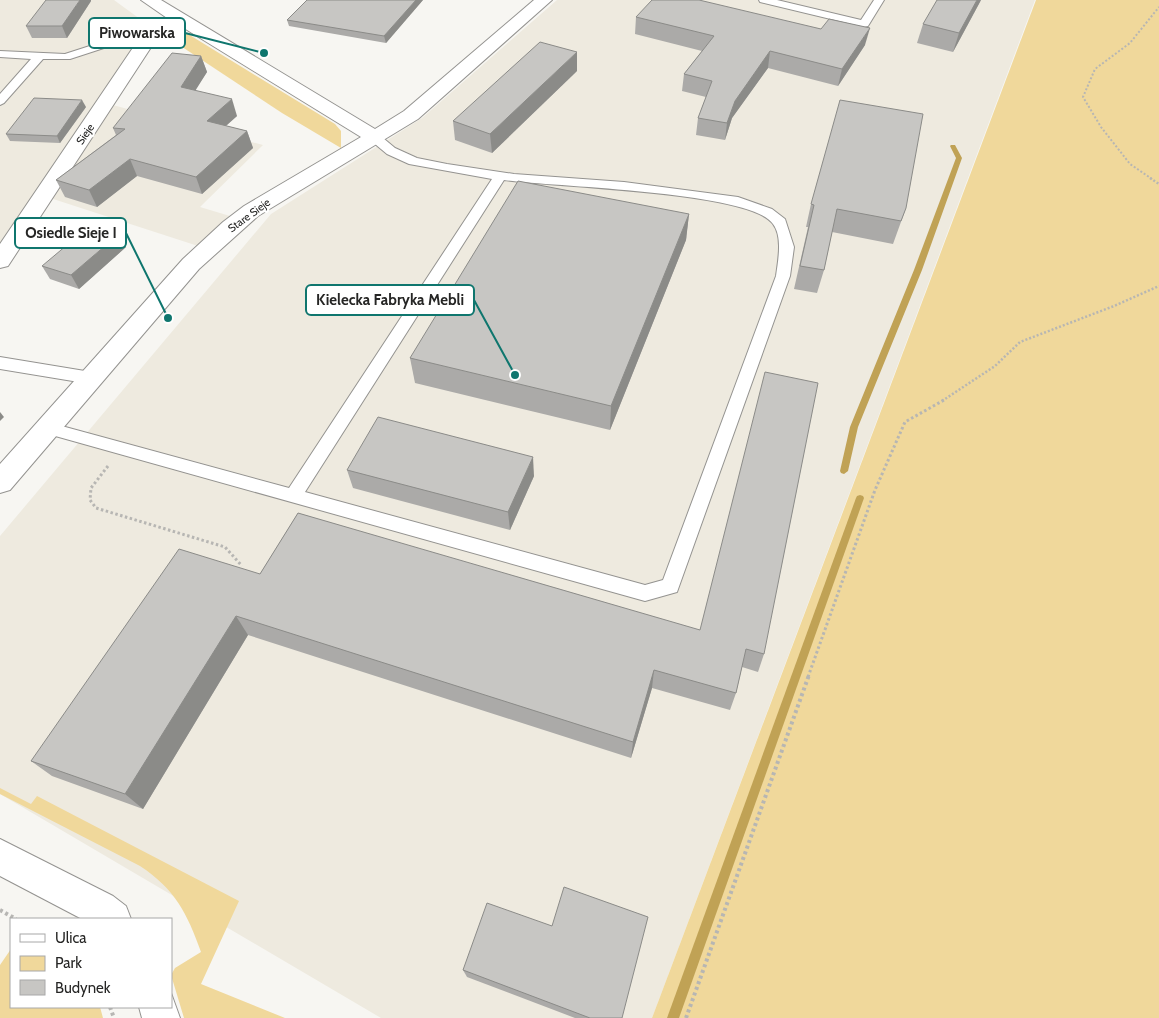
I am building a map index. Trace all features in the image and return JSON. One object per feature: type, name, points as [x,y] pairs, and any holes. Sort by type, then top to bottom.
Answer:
[{"type":"street","points":[[149,0],[373,136]]},
{"type":"street","name":"Stare Sieje","points":[[0,482],[190,264],[231,227],[251,212],[410,115],[544,0]]},
{"type":"street","points":[[155,28],[180,19]]},
{"type":"street","name":"Sieje","points":[[0,261],[155,28]]},
{"type":"street","points":[[0,857],[100,909],[112,918]]},
{"type":"lane","points":[[764,0],[864,24],[880,0]]},
{"type":"lane","points":[[0,54],[66,57],[155,28]]},
{"type":"lane","points":[[0,101],[39,57]]},
{"type":"lane","points":[[47,428],[645,593],[670,586],[784,276],[787,247],[780,222],[767,212],[733,200],[624,186],[500,176],[413,161],[391,151],[373,136]]},
{"type":"lane","points":[[293,496],[500,176]]},
{"type":"lane","points":[[0,363],[91,378]]},
{"type":"path","points":[[1159,7],[1130,43],[1095,69],[1083,97],[1101,127],[1130,164],[1159,184]]},
{"type":"path","points":[[686,1018],[875,490],[905,422],[949,397],[995,366],[1020,342],[1114,306],[1159,286]]},
{"type":"path","points":[[121,448],[91,488],[90,500],[92,505],[102,511],[225,547],[242,566]]},
{"type":"path","points":[[0,910],[14,918]]},
{"type":"shaded area","points":[[0,0],[114,0],[151,27],[109,104],[263,145],[200,207],[230,216],[198,246],[47,197],[0,268]]},
{"type":"shaded area","points":[[557,0],[1035,0],[652,1018],[381,1018],[0,794],[0,536],[271,214],[422,118]]},
{"type":"green space","points":[[1036,0],[1159,0],[1159,1018],[652,1018]]},
{"type":"green space","points":[[167,28],[178,29],[188,34],[335,124],[341,131],[341,148],[282,113],[158,31]]},
{"type":"green space","points":[[0,788],[31,804],[37,796],[239,901],[201,984],[285,1018],[184,1018],[172,973],[175,968],[201,952],[185,914],[171,893],[140,866],[0,794]]},
{"type":"green space","points":[[10,950],[10,1008],[100,1008],[103,1018],[0,1018],[0,965]]},
{"type":"building","points":[[46,0],[80,0],[62,26],[26,26]]},
{"type":"building","points":[[307,0],[416,0],[384,36],[287,20]]},
{"type":"building","points":[[652,0],[699,0],[821,29],[829,19],[870,28],[842,69],[770,51],[735,101],[727,123],[698,118],[712,81],[684,74],[714,36],[636,17]]},
{"type":"building","points":[[937,0],[977,0],[959,33],[923,24]]},
{"type":"building","points":[[540,42],[577,52],[490,134],[453,121]]},
{"type":"building","points":[[172,53],[201,56],[181,87],[232,99],[207,121],[247,131],[196,177],[130,159],[89,190],[56,180],[125,129],[113,128]]},
{"type":"building","points":[[34,98],[82,100],[57,136],[6,134]]},
{"type":"building","points":[[840,100],[923,114],[906,208],[901,221],[837,209],[824,270],[800,266],[814,205],[811,204]]},
{"type":"building","points":[[518,181],[689,214],[611,406],[410,358]]},
{"type":"building","points":[[92,224],[120,233],[71,275],[42,266]]},
{"type":"building","points":[[765,372],[818,383],[764,654],[746,649],[736,693],[654,670],[633,742],[236,616],[125,794],[31,761],[179,549],[260,574],[298,513],[700,630]]},
{"type":"building","points":[[378,417],[533,457],[508,512],[347,470]]},
{"type":"building","points":[[564,887],[648,917],[622,1018],[590,1018],[463,970],[487,903],[552,926]]},
{"type":"waterway","points":[[844,471],[854,427],[918,270],[959,158],[953,146]]},
{"type":"waterway","points":[[673,1018],[860,498]]},
{"type":"place","name":"Piwowarska","points":[[264,53]]},
{"type":"place","name":"Osiedle Sieje I","points":[[168,318]]},
{"type":"place","name":"Kielecka Fabryka Mebli","points":[[515,375]]}]
